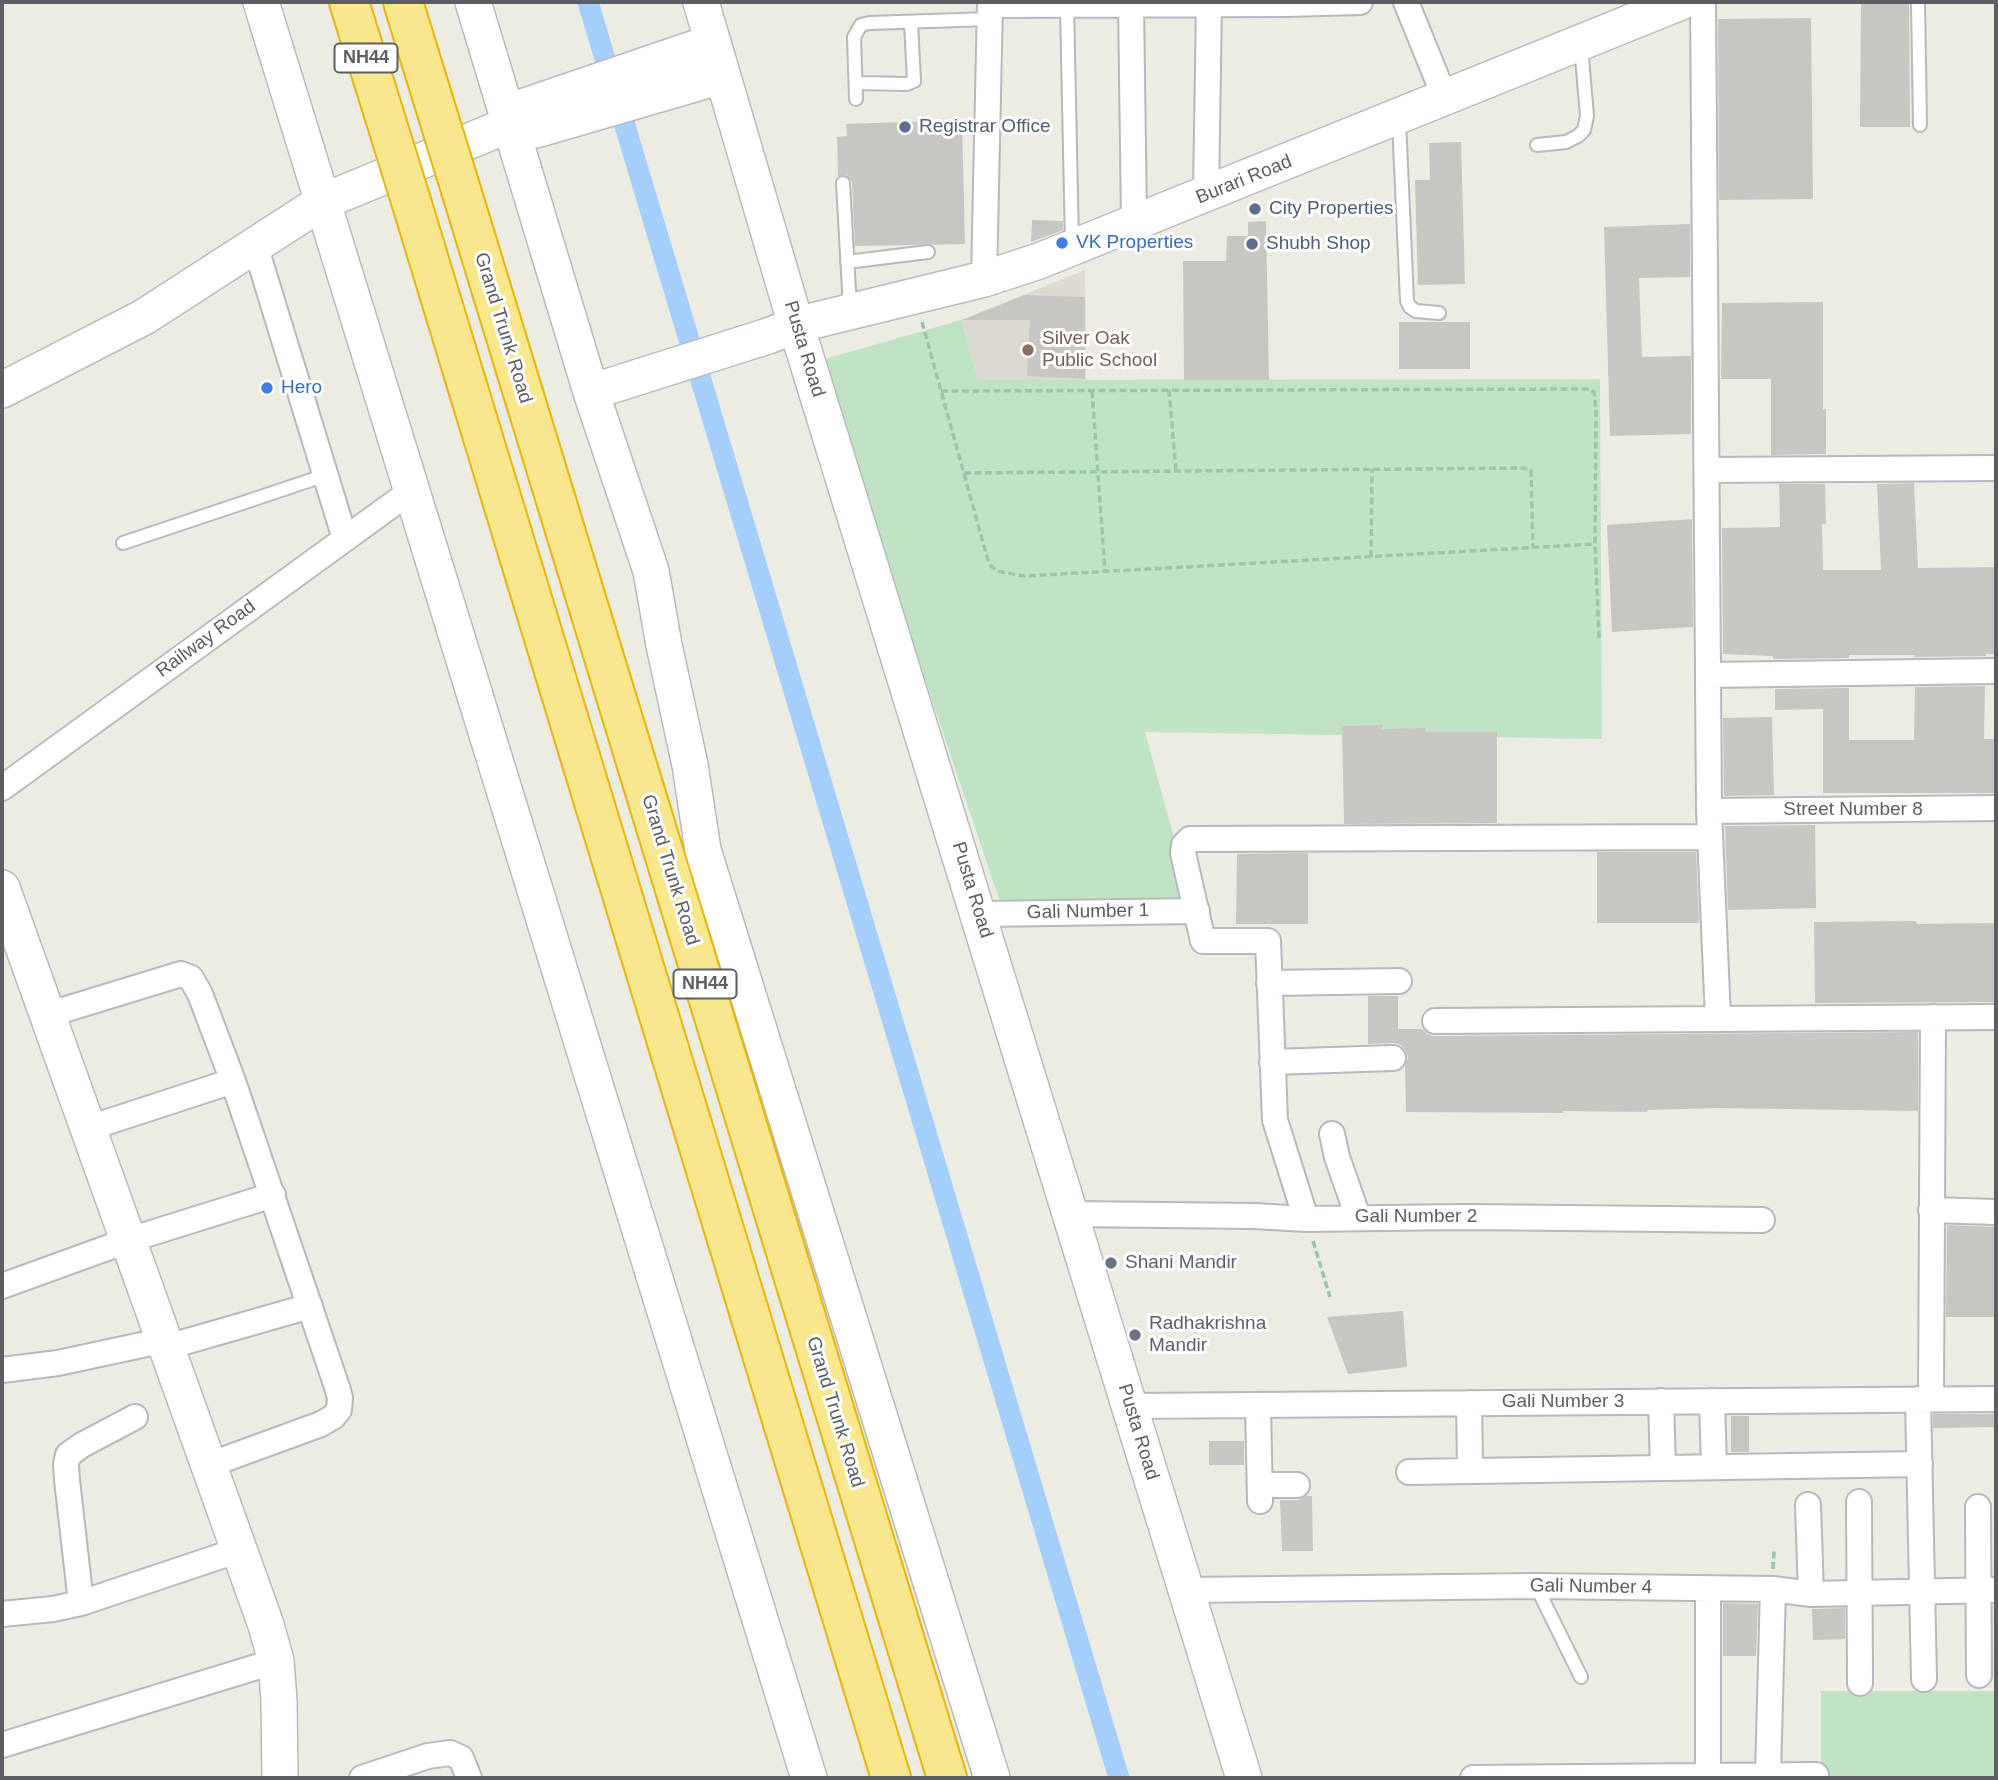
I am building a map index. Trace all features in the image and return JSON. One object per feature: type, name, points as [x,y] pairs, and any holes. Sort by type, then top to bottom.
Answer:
[{"type":"highway","name":"NH44","points":[[349,2],[891,1778]]},
{"type":"highway","name":"Grand Trunk Road","points":[[403,2],[947,1778]]},
{"type":"main road","points":[[261,2],[809,1778]]},
{"type":"main road","points":[[473,2],[514,122],[591,392],[651,571],[690,765],[703,850],[992,1778]]},
{"type":"main road","name":"Pusta Road","points":[[701,2],[722,76],[782,331],[979,914],[1244,1778]]},
{"type":"main road","name":"Burari Road","points":[[591,392],[782,331],[984,279],[1072,249],[1681,2]]},
{"type":"main road","points":[[2,390],[144,317],[322,202],[514,122],[525,106],[713,42]]},
{"type":"main road","points":[[514,122],[536,130],[722,76]]},
{"type":"main road","points":[[694,949],[701,916],[703,850]]},
{"type":"main road","points":[[2,888],[266,1625],[276,1661],[279,1778]]},
{"type":"street","points":[[984,279],[990,9],[1062,4],[1360,2]]},
{"type":"street","points":[[1406,2],[1445,98]]},
{"type":"street","points":[[1703,2],[1709,811],[1718,1019]]},
{"type":"street","points":[[1206,195],[1209,3]]},
{"type":"street","points":[[1130,4],[1134,224]]},
{"type":"street","points":[[255,245],[345,539]]},
{"type":"street","points":[[1707,470],[1996,468]]},
{"type":"street","name":"Railway Road","points":[[2,788],[411,491]]},
{"type":"street","points":[[1708,675],[1996,671]]},
{"type":"street","name":"Street Number 8","points":[[1709,811],[1996,808]]},
{"type":"street","points":[[1306,1219],[1275,1120],[1268,940],[1203,941],[1183,853],[1184,845],[1189,839],[1710,836]]},
{"type":"street","name":"Gali Number 1","points":[[979,914],[1197,911]]},
{"type":"street","points":[[47,1015],[181,974],[191,978],[200,993],[233,1081],[340,1398],[339,1410],[334,1417],[321,1424],[209,1465]]},
{"type":"street","points":[[1269,984],[1399,981]]},
{"type":"street","points":[[1924,1679],[1920,1464],[1925,1399],[1931,1210],[1933,1017]]},
{"type":"street","points":[[1435,1021],[1996,1017]]},
{"type":"street","points":[[1272,1062],[1393,1058]]},
{"type":"street","points":[[89,1128],[233,1081]]},
{"type":"street","points":[[1332,1134],[1358,1217]]},
{"type":"street","points":[[2,1286],[129,1240],[273,1195]]},
{"type":"street","points":[[1931,1210],[1996,1212]]},
{"type":"street","name":"Gali Number 2","points":[[1071,1214],[1306,1219],[1358,1217],[1762,1220]]},
{"type":"street","points":[[2,1370],[166,1344],[310,1307]]},
{"type":"street","name":"Gali Number 3","points":[[1130,1406],[1996,1399]]},
{"type":"street","points":[[1661,1401],[1663,1468]]},
{"type":"street","points":[[1712,1401],[1714,1467]]},
{"type":"street","points":[[1469,1403],[1469,1471]]},
{"type":"street","points":[[1258,1405],[1260,1493],[1297,1485]]},
{"type":"street","points":[[81,1603],[67,1479],[68,1455],[82,1444],[135,1418]]},
{"type":"street","points":[[1409,1472],[1920,1464]]},
{"type":"street","points":[[1859,1502],[1860,1683]]},
{"type":"street","points":[[1808,1505],[1811,1594]]},
{"type":"street","points":[[1978,1507],[1987,1591],[1979,1675]]},
{"type":"street","points":[[2,1614],[81,1603],[239,1550]]},
{"type":"street","name":"Gali Number 4","points":[[1185,1590],[1536,1586],[1773,1589],[1811,1594],[1987,1591]]},
{"type":"street","points":[[1708,1589],[1708,1777]]},
{"type":"street","points":[[1768,1775],[1773,1589]]},
{"type":"street","points":[[2,1745],[276,1661]]},
{"type":"street","points":[[362,1778],[428,1756],[450,1753],[461,1758],[469,1778]]},
{"type":"street","points":[[1473,1778],[1816,1775]]},
{"type":"lane","points":[[1917,2],[1920,125]]},
{"type":"lane","points":[[1062,4],[1072,249]]},
{"type":"lane","points":[[856,99],[854,37],[862,25],[911,22],[990,9]]},
{"type":"lane","points":[[856,83],[907,84],[914,81],[911,22]]},
{"type":"lane","points":[[1537,145],[1566,142],[1578,136],[1586,124],[1581,43]]},
{"type":"lane","points":[[1399,117],[1407,301],[1416,311],[1439,313]]},
{"type":"lane","points":[[843,183],[850,312]]},
{"type":"lane","points":[[847,262],[928,252]]},
{"type":"lane","points":[[123,543],[326,475]]},
{"type":"lane","points":[[1536,1586],[1581,1676]]},
{"type":"path","points":[[915,296],[987,557],[990,566],[997,571],[1024,576],[1595,544]]},
{"type":"path","points":[[941,391],[1587,389],[1594,392],[1596,412],[1595,544],[1599,638]]},
{"type":"path","points":[[1169,390],[1175,471]]},
{"type":"path","points":[[1092,391],[1105,571]]},
{"type":"path","points":[[964,474],[1523,468],[1531,470],[1533,547]]},
{"type":"path","points":[[1371,558],[1372,469]]},
{"type":"path","points":[[1306,1219],[1331,1297]]},
{"type":"shaded area","name":"Silver Oak Public School","points":[[1085,270],[1086,381],[978,380],[961,320]]},
{"type":"green space","points":[[961,320],[978,380],[1600,379],[1602,739],[1145,732],[1193,907],[999,899],[818,361]]},
{"type":"green space","points":[[1821,1691],[1996,1691],[1996,1778],[1821,1778]]},
{"type":"building","points":[[1861,2],[1909,2],[1910,127],[1860,127]]},
{"type":"building","points":[[1811,18],[1813,199],[1719,200],[1718,19]]},
{"type":"building","points":[[962,120],[965,244],[855,246],[852,182],[846,175],[838,176],[837,137],[847,136],[846,124]]},
{"type":"building","points":[[1461,142],[1465,284],[1418,285],[1415,180],[1430,180],[1429,143]]},
{"type":"building","points":[[1032,220],[1063,221],[1063,230],[1031,242]]},
{"type":"building","points":[[1266,221],[1269,380],[1184,380],[1183,261],[1226,261],[1227,236],[1248,236],[1248,222]]},
{"type":"building","points":[[1690,224],[1690,277],[1639,278],[1642,357],[1691,356],[1691,434],[1610,436],[1604,227]]},
{"type":"building","points":[[1025,295],[1085,297],[1085,379],[1027,376],[1030,320],[962,320]]},
{"type":"building","points":[[1823,302],[1823,409],[1826,409],[1826,454],[1771,455],[1771,379],[1721,379],[1722,303]]},
{"type":"building","points":[[1399,322],[1470,322],[1470,369],[1399,369]]},
{"type":"building","points":[[1914,483],[1918,568],[1996,567],[1996,654],[1915,657],[1849,655],[1849,658],[1774,659],[1772,656],[1723,654],[1722,528],[1780,527],[1779,484],[1825,484],[1823,570],[1881,570],[1877,484]]},
{"type":"building","points":[[1692,519],[1693,627],[1612,632],[1607,525]]},
{"type":"building","points":[[1985,686],[1984,739],[1996,739],[1996,793],[1823,793],[1823,709],[1775,710],[1775,689],[1849,688],[1849,740],[1914,740],[1915,687]]},
{"type":"building","points":[[1772,717],[1774,795],[1724,796],[1723,718]]},
{"type":"building","points":[[1382,725],[1382,729],[1425,728],[1425,732],[1497,732],[1497,823],[1344,824],[1342,726]]},
{"type":"building","points":[[1815,825],[1816,908],[1728,910],[1725,826]]},
{"type":"building","points":[[1597,852],[1696,852],[1699,923],[1597,923]]},
{"type":"building","points":[[1308,853],[1308,924],[1236,924],[1237,854]]},
{"type":"building","points":[[1916,921],[1917,924],[1996,923],[1996,1002],[1815,1003],[1814,922]]},
{"type":"building","points":[[1368,996],[1398,996],[1398,1029],[1422,1029],[1435,1036],[1918,1032],[1918,1111],[1718,1108],[1647,1112],[1406,1112],[1406,1051],[1401,1045],[1393,1043],[1368,1044]]},
{"type":"building","points":[[1947,1225],[1996,1227],[1996,1317],[1946,1317]]},
{"type":"building","points":[[1403,1311],[1407,1367],[1348,1374],[1327,1317]]},
{"type":"building","points":[[1933,1414],[1996,1414],[1996,1427],[1933,1428]]},
{"type":"building","points":[[1731,1416],[1749,1416],[1749,1452],[1731,1452]]},
{"type":"building","points":[[1209,1441],[1244,1441],[1244,1465],[1209,1465]]},
{"type":"building","points":[[1312,1496],[1313,1551],[1282,1551],[1280,1500],[1298,1500]]},
{"type":"building","points":[[1723,1603],[1758,1604],[1756,1656],[1723,1656]]},
{"type":"building","points":[[1845,1608],[1845,1639],[1813,1640],[1812,1609]]},
{"type":"waterway","points":[[588,2],[1119,1778]]},
{"type":"place","name":"Registrar Office","points":[[905,127]]},
{"type":"place","name":"City Properties","points":[[1255,209]]},
{"type":"place","name":"VK Properties","points":[[1062,243]]},
{"type":"place","name":"Shubh Shop","points":[[1252,244]]},
{"type":"place","name":"Silver Oak Public School","points":[[1028,350]]},
{"type":"place","name":"Hero","points":[[267,388]]},
{"type":"place","name":"Shani Mandir","points":[[1111,1263]]},
{"type":"place","name":"Radhakrishna Mandir","points":[[1135,1335]]}]
